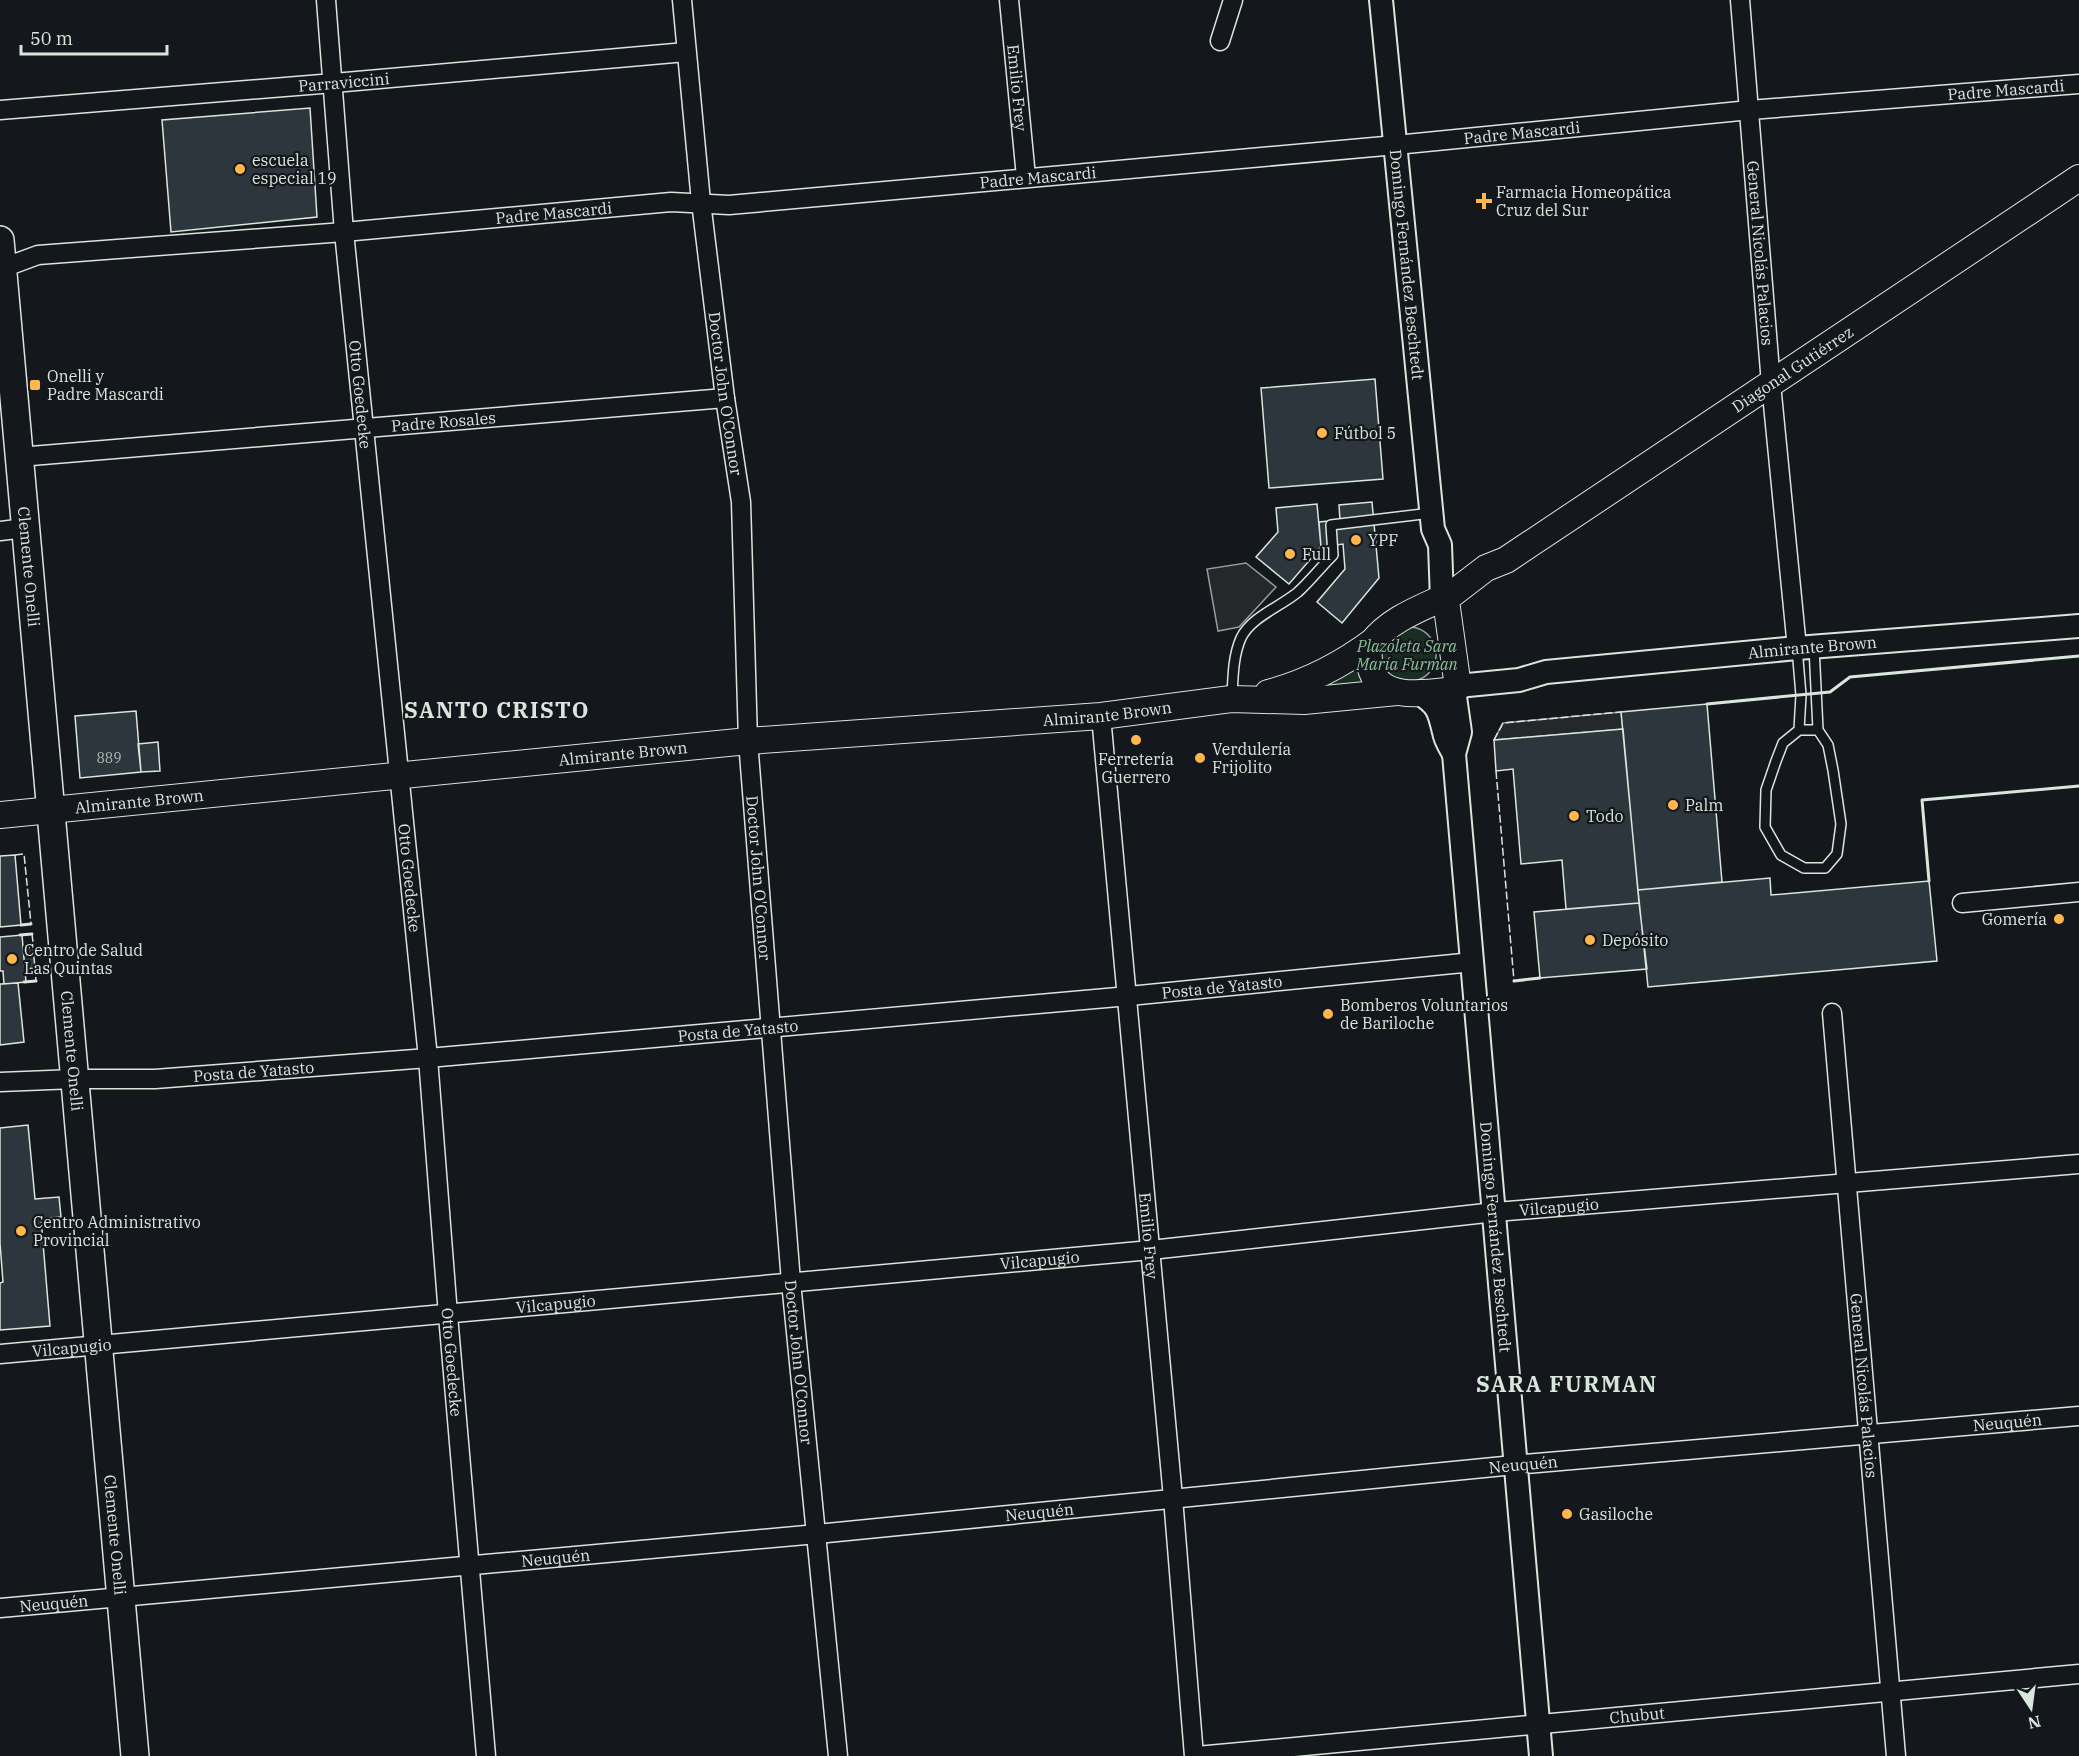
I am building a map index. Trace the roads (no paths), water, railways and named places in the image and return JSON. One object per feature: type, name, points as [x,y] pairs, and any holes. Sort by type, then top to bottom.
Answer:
[{"type":"main road","name":"Diagonal Gutiérrez","points":[[1444,605],[1456,603],[1491,577],[1506,560],[2079,178]]},
{"type":"main road","name":"Clemente Onelli","points":[[0,240],[19,457],[13,530],[51,811],[135,1756]]},
{"type":"main road","name":"Almirante Brown","points":[[0,815],[748,741],[1101,716],[1238,699],[1289,688],[1307,680],[1344,661],[1408,615],[1438,600],[1444,605]]},
{"type":"main road","points":[[1444,605],[1455,657],[1456,688]]},
{"type":"main road","points":[[1375,640],[1370,645],[1370,668],[1382,684],[1408,693]]},
{"type":"main road","name":"Almirante Brown","points":[[1238,699],[1304,701],[1456,688]]},
{"type":"street","name":"Otto Goedecke","points":[[326,0],[344,232],[428,1058],[486,1756]]},
{"type":"street","name":"Doctor John O'Connor","points":[[682,0],[701,202],[725,398],[741,502],[748,741],[791,1282],[818,1534],[838,1756]]},
{"type":"street","name":"Emilio Frey","points":[[1009,0],[1026,177]]},
{"type":"street","points":[[1220,41],[1233,0]]},
{"type":"street","name":"Domingo Fernández Beschtedt","points":[[1381,0],[1432,521],[1440,545],[1444,605]]},
{"type":"street","name":"General Nicolás Palacios","points":[[1740,0],[1771,384],[1805,648]]},
{"type":"street","name":"Parraviccini","points":[[0,110],[687,51]]},
{"type":"street","name":"Padre Mascardi","points":[[1,268],[38,255],[344,232],[670,202],[729,205],[1396,145],[1750,110],[2079,84]]},
{"type":"street","name":"Padre Rosales","points":[[19,457],[725,398]]},
{"type":"street","name":"Domingo Fernández Beschtedt","points":[[1408,615],[1418,603],[1427,583],[1427,548],[1432,521]]},
{"type":"street","name":"Almirante Brown","points":[[1456,688],[1519,680],[1546,672],[2079,626]]},
{"type":"street","name":"Almirante Brown","points":[[1455,657],[1472,669],[1517,666],[1546,672]]},
{"type":"street","name":"Domingo Fernández Beschtedt","points":[[1456,688],[1460,732],[1454,754],[1541,1756]]},
{"type":"street","name":"Domingo Fernández Beschtedt","points":[[1408,693],[1430,701],[1440,713],[1444,734],[1454,754]]},
{"type":"street","name":"Emilio Frey","points":[[1101,716],[1196,1756]]},
{"type":"street","points":[[1962,903],[2079,892]]},
{"type":"street","name":"Posta de Yatasto","points":[[0,1082],[75,1078],[155,1079],[428,1058],[1128,996],[1473,962]]},
{"type":"street","name":"General Nicolás Palacios","points":[[1832,1013],[1896,1756]]},
{"type":"street","name":"Vilcapugio","points":[[0,1354],[1151,1250],[1495,1212],[2079,1164]]},
{"type":"street","name":"Neuquén","points":[[0,1608],[818,1534],[1514,1465],[2079,1416]]},
{"type":"street","name":"Chubut","points":[[1196,1756],[2079,1674]]},
{"type":"lane","points":[[1238,699],[1235,653],[1242,636],[1249,625],[1300,590],[1333,555],[1331,525],[1432,521]]},
{"type":"lane","points":[[1805,648],[1818,730],[1828,745],[1841,824],[1837,854],[1825,868],[1804,868],[1781,855],[1766,827],[1766,790],[1783,743],[1799,730],[1818,730]]},
{"type":"lane","points":[[1799,730],[1805,648]]},
{"type":"place","name":"escuela especial 19","points":[[240,169]]},
{"type":"place","name":"Farmacia Homeopática Cruz del Sur","points":[[1484,201]]},
{"type":"place","name":"Onelli y Padre Mascardi","points":[[35,385]]},
{"type":"place","name":"Fútbol 5","points":[[1322,433]]},
{"type":"place","name":"YPF","points":[[1356,540]]},
{"type":"place","name":"Full","points":[[1290,554]]},
{"type":"place","name":"Ferretería Guerrero","points":[[1136,740]]},
{"type":"place","name":"Verdulería Frijolito","points":[[1200,758]]},
{"type":"place","name":"Palm","points":[[1673,805]]},
{"type":"place","name":"Todo","points":[[1574,816]]},
{"type":"place","name":"Gomería","points":[[2059,919]]},
{"type":"place","name":"Depósito","points":[[1590,940]]},
{"type":"place","name":"Centro de Salud Las Quintas","points":[[12,959]]},
{"type":"place","name":"Bomberos Voluntarios de Bariloche","points":[[1328,1014]]},
{"type":"place","name":"Centro Administrativo Provincial","points":[[21,1231]]},
{"type":"place","name":"Gasiloche","points":[[1567,1514]]},
{"type":"district","name":"SANTO CRISTO","points":[[497,710]]},
{"type":"district","name":"SARA FURMAN","points":[[1567,1384]]},
{"type":"park label","name":"Plazoleta Sara María Furman","points":[[1407,655]]}]
